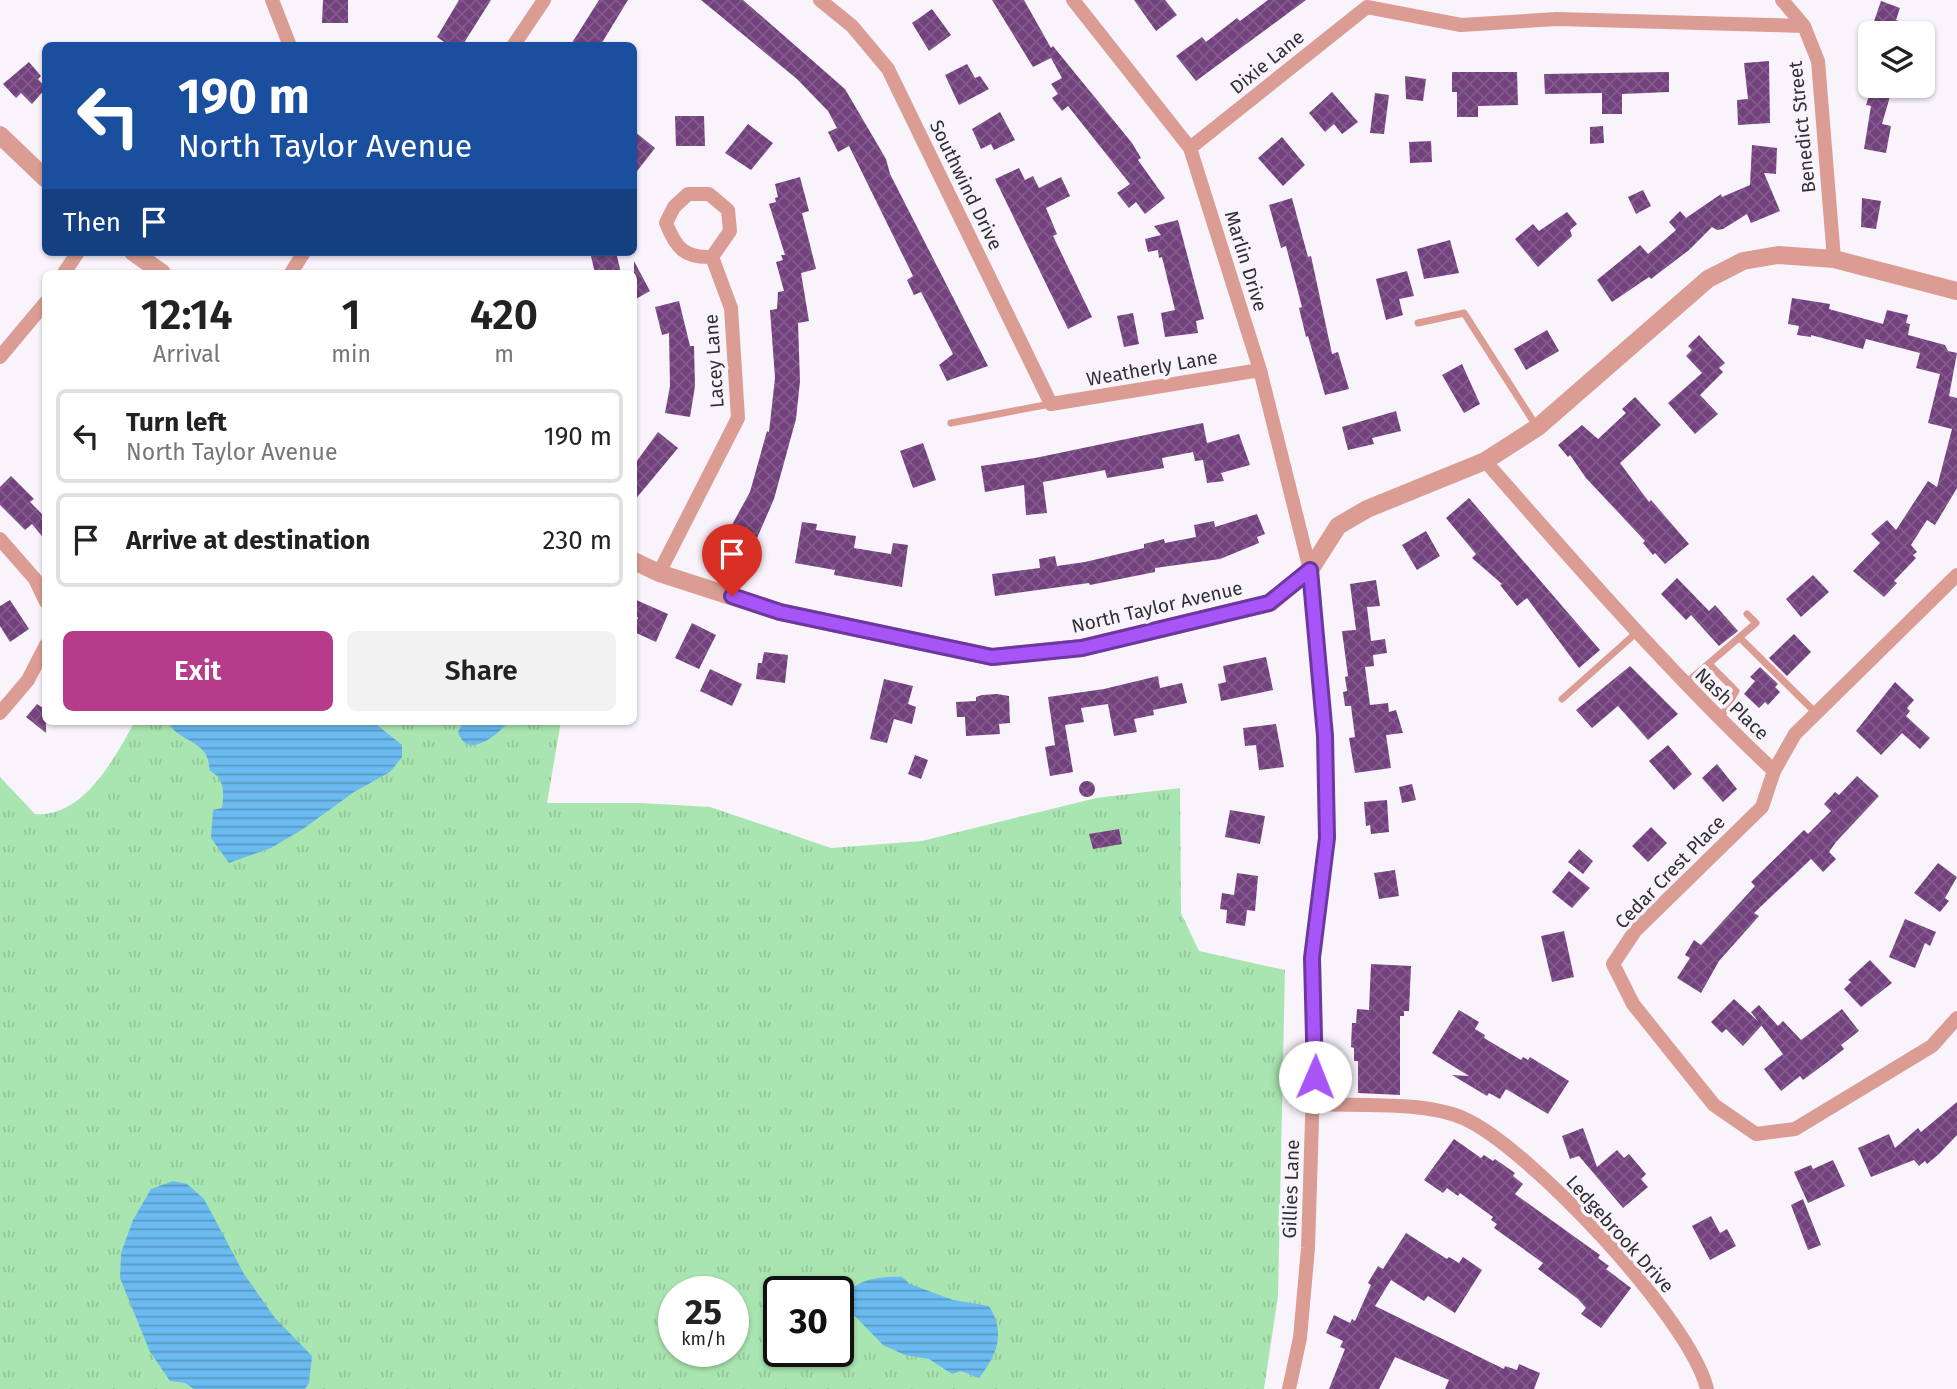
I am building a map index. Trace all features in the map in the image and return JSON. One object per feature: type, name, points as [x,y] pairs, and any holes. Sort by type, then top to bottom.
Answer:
[{"type":"street","points":[[272,0],[288,42]]},
{"type":"street","points":[[516,42],[544,0]]},
{"type":"street","name":"Southwind Drive","points":[[820,0],[852,26],[888,69],[1051,404]]},
{"type":"street","name":"Marlin Drive","points":[[1073,0],[1191,148],[1260,369],[1310,570]]},
{"type":"street","name":"Benedict Street","points":[[1782,0],[1804,26],[1818,61],[1834,259]]},
{"type":"street","points":[[1366,4],[1461,25],[1557,19],[1804,26]]},
{"type":"street","name":"Dixie Lane","points":[[1191,148],[1366,4]]},
{"type":"street","points":[[0,135],[42,175]]},
{"type":"street","points":[[688,194],[709,194],[728,210],[730,231],[712,257],[696,257],[675,245],[666,223],[674,207],[688,194]]},
{"type":"street","name":"North Taylor Avenue","points":[[637,562],[659,573],[780,612],[992,657],[1082,648],[1269,603],[1310,570],[1338,526],[1367,509],[1485,461],[1538,427],[1708,279],[1743,261],[1778,255],[1834,259],[1957,291]]},
{"type":"street","points":[[139,256],[158,270]]},
{"type":"street","name":"Lacey Lane","points":[[659,573],[738,418],[731,308],[712,257]]},
{"type":"street","points":[[0,357],[42,307]]},
{"type":"street","name":"Weatherly Lane","points":[[1051,404],[1260,369]]},
{"type":"street","name":"Nash Place","points":[[1485,461],[1636,633],[1719,720],[1774,771],[1795,734],[1957,575]]},
{"type":"street","points":[[0,539],[35,579],[42,594]]},
{"type":"street","name":"Gillies Lane","points":[[1289,1389],[1302,1312],[1314,1104],[1315,1023],[1312,958],[1327,838],[1325,736],[1310,570]]},
{"type":"street","points":[[0,713],[28,680],[42,653]]},
{"type":"street","name":"Cedar Crest Place","points":[[1774,771],[1762,807],[1634,931],[1613,964],[1633,1004],[1714,1105],[1756,1134],[1795,1129],[1932,1046],[1957,1018]]},
{"type":"street","name":"Ledgebrook Drive","points":[[1314,1104],[1432,1110],[1464,1118],[1494,1138],[1570,1201],[1659,1304],[1687,1349],[1707,1389]]},
{"type":"lane","points":[[1418,323],[1464,313],[1538,427]]},
{"type":"lane","points":[[951,424],[1051,404]]},
{"type":"lane","points":[[1685,685],[1756,623],[1747,614]]},
{"type":"lane","points":[[1562,699],[1636,633]]},
{"type":"lane","points":[[1740,638],[1816,713]]},
{"type":"lane","points":[[1710,664],[1736,691],[1719,720]]},
{"type":"green space","points":[[133,725],[560,725],[547,803],[641,803],[710,807],[831,848],[922,841],[1096,798],[1180,788],[1181,913],[1199,951],[1285,970],[1278,1296],[1264,1389],[0,1389],[0,777],[35,814],[53,813],[68,806],[83,796],[96,782]]},
{"type":"water","points":[[170,725],[377,725],[402,745],[402,757],[390,772],[354,792],[303,829],[271,848],[229,863],[211,838],[213,810],[222,808],[221,782],[210,771],[205,753]]},
{"type":"water","points":[[462,725],[505,725],[490,738],[475,745],[462,740],[458,732]]},
{"type":"water","points":[[173,1181],[187,1184],[204,1199],[244,1274],[275,1318],[312,1356],[309,1383],[305,1389],[194,1389],[185,1383],[170,1381],[150,1352],[120,1278],[121,1253],[133,1220],[151,1189]]},
{"type":"water","points":[[902,1277],[910,1284],[953,1300],[989,1306],[997,1325],[997,1344],[991,1361],[979,1378],[961,1371],[952,1374],[929,1359],[905,1355],[883,1345],[854,1315],[854,1287],[862,1282]]},
{"type":"building","points":[[323,0],[348,0],[348,23],[322,23]]},
{"type":"building","points":[[459,0],[491,0],[465,42],[444,42],[437,37]]},
{"type":"building","points":[[599,0],[628,0],[602,42],[573,42]]},
{"type":"building","points":[[701,0],[743,0],[845,89],[886,159],[890,174],[988,366],[947,381],[939,365],[953,354],[921,292],[914,295],[907,280],[913,276],[849,146],[838,152],[828,132],[837,128],[828,111],[797,79]]},
{"type":"building","points":[[992,0],[1024,0],[1051,48],[1053,46],[1132,143],[1141,158],[1138,160],[1165,198],[1145,214],[1136,202],[1129,208],[1117,193],[1130,184],[1068,106],[1062,111],[1052,98],[1058,94],[1051,84],[1062,78],[1051,58],[1033,67]]},
{"type":"building","points":[[1134,0],[1165,0],[1177,15],[1156,31]]},
{"type":"building","points":[[1268,0],[1306,0],[1196,81],[1176,56],[1202,37],[1206,42],[1237,18],[1240,21]]},
{"type":"building","points":[[1881,1],[1900,8],[1896,20],[1899,21],[1874,21]]},
{"type":"building","points":[[932,9],[951,35],[929,51],[912,23]]},
{"type":"building","points":[[1769,61],[1770,123],[1738,125],[1737,100],[1748,99],[1744,63]]},
{"type":"building","points":[[29,62],[41,76],[38,79],[42,84],[42,93],[32,104],[21,93],[16,98],[3,84]]},
{"type":"building","points":[[967,64],[975,78],[980,76],[989,89],[959,105],[945,75]]},
{"type":"building","points":[[1452,72],[1517,72],[1518,105],[1478,106],[1478,117],[1457,117],[1457,92],[1452,92]]},
{"type":"building","points":[[1669,72],[1669,92],[1622,94],[1622,114],[1602,114],[1602,93],[1545,94],[1544,74]]},
{"type":"building","points":[[1405,76],[1426,79],[1423,101],[1406,99]]},
{"type":"building","points":[[1332,92],[1358,122],[1342,134],[1334,124],[1325,132],[1309,113]]},
{"type":"building","points":[[1375,93],[1389,95],[1384,134],[1370,133]]},
{"type":"building","points":[[1868,98],[1890,98],[1882,124],[1891,126],[1886,153],[1864,149],[1871,106],[1866,105]]},
{"type":"building","points":[[1000,112],[1015,140],[994,150],[991,144],[981,149],[972,129]]},
{"type":"building","points":[[675,116],[704,116],[705,146],[676,146]]},
{"type":"building","points":[[748,124],[773,143],[751,170],[725,153]]},
{"type":"building","points":[[1603,126],[1604,143],[1590,144],[1590,127]]},
{"type":"building","points":[[637,133],[655,148],[637,171]]},
{"type":"building","points":[[1282,137],[1305,165],[1283,186],[1258,158]]},
{"type":"building","points":[[1431,141],[1432,162],[1410,163],[1409,142]]},
{"type":"building","points":[[1752,145],[1777,148],[1776,174],[1764,173],[1780,211],[1751,223],[1747,214],[1723,229],[1712,227],[1689,250],[1651,279],[1649,277],[1612,302],[1597,280],[1640,245],[1648,254],[1676,230],[1669,222],[1680,211],[1686,218],[1721,194],[1722,197],[1750,185]]},
{"type":"building","points":[[1019,168],[1025,180],[1033,176],[1039,188],[1061,177],[1070,196],[1046,208],[1057,234],[1053,236],[1092,317],[1068,329],[995,179]]},
{"type":"building","points":[[800,177],[809,211],[802,213],[816,269],[801,273],[809,321],[798,323],[800,381],[796,419],[774,499],[744,568],[716,554],[750,492],[767,431],[769,432],[775,378],[770,310],[777,309],[778,292],[784,291],[776,262],[783,260],[781,255],[785,255],[769,204],[776,202],[775,198],[778,197],[775,184]]},
{"type":"building","points":[[1643,190],[1651,206],[1636,214],[1628,197]]},
{"type":"building","points":[[1292,198],[1308,257],[1311,256],[1332,354],[1338,352],[1349,389],[1325,395],[1308,336],[1306,337],[1299,308],[1302,307],[1286,246],[1281,248],[1269,205]]},
{"type":"building","points":[[1862,198],[1881,201],[1876,229],[1861,227]]},
{"type":"building","points":[[1567,212],[1577,224],[1570,230],[1572,236],[1538,267],[1515,239],[1533,224],[1539,231]]},
{"type":"building","points":[[1178,220],[1204,319],[1196,321],[1198,333],[1165,337],[1161,313],[1175,310],[1162,257],[1159,258],[1158,250],[1148,252],[1145,239],[1161,235],[1154,226]]},
{"type":"building","points":[[1450,240],[1459,273],[1424,279],[1417,249]]},
{"type":"building","points":[[591,256],[617,256],[620,270],[594,270]]},
{"type":"building","points":[[634,261],[650,291],[637,298],[637,270],[634,270]]},
{"type":"building","points":[[1407,271],[1414,296],[1399,299],[1403,315],[1386,320],[1376,279]]},
{"type":"building","points":[[1792,298],[1830,304],[1829,309],[1883,324],[1887,310],[1908,315],[1908,335],[1945,345],[1948,351],[1957,353],[1949,396],[1957,398],[1957,488],[1935,525],[1927,520],[1911,545],[1917,552],[1913,555],[1916,558],[1894,581],[1897,583],[1884,597],[1853,571],[1880,543],[1871,534],[1887,520],[1896,530],[1928,481],[1937,487],[1952,429],[1928,423],[1940,374],[1916,368],[1920,353],[1866,339],[1863,349],[1811,335],[1797,335],[1799,326],[1788,324]]},
{"type":"building","points":[[679,301],[690,346],[694,346],[695,386],[690,417],[665,413],[670,386],[669,333],[662,335],[655,307]]},
{"type":"building","points":[[1133,313],[1139,344],[1124,347],[1117,316]]},
{"type":"building","points":[[1547,330],[1559,351],[1526,370],[1514,349]]},
{"type":"building","points":[[1699,335],[1725,363],[1719,368],[1723,372],[1700,395],[1718,414],[1695,434],[1668,403],[1702,373],[1686,356],[1692,350],[1688,346]]},
{"type":"building","points":[[1462,364],[1480,404],[1464,413],[1442,375]]},
{"type":"building","points":[[1635,397],[1661,425],[1620,463],[1649,502],[1651,500],[1689,544],[1665,564],[1655,553],[1653,555],[1643,543],[1645,541],[1586,478],[1570,455],[1568,457],[1558,445],[1582,425],[1598,439],[1626,413],[1622,409]]},
{"type":"building","points":[[1396,411],[1401,431],[1372,438],[1374,444],[1348,450],[1342,427]]},
{"type":"building","points":[[1203,423],[1207,443],[1239,434],[1250,465],[1221,473],[1224,481],[1207,483],[1203,460],[1195,461],[1193,452],[1162,458],[1164,468],[1107,478],[1105,470],[1043,482],[1047,513],[1026,515],[1024,485],[985,492],[981,466],[1035,458]]},
{"type":"building","points":[[658,432],[678,448],[637,497],[637,461]]},
{"type":"building","points":[[923,443],[936,480],[913,488],[900,451]]},
{"type":"building","points":[[11,476],[34,499],[30,502],[42,514],[42,536],[32,524],[25,530],[0,505],[0,487]]},
{"type":"building","points":[[1469,498],[1600,650],[1579,668],[1527,598],[1517,606],[1500,585],[1502,584],[1472,558],[1476,554],[1446,518]]},
{"type":"building","points":[[1257,514],[1265,534],[1257,537],[1259,543],[1220,559],[1155,568],[1155,572],[1090,585],[1089,583],[995,596],[992,574],[1040,568],[1039,559],[1055,556],[1057,566],[1085,562],[1144,548],[1144,544],[1164,539],[1165,543],[1196,537],[1194,525],[1214,521],[1215,527]]},
{"type":"building","points":[[802,522],[817,524],[816,530],[856,536],[854,548],[891,554],[893,543],[908,545],[902,587],[834,575],[835,570],[795,563]]},
{"type":"building","points":[[1426,531],[1440,556],[1417,570],[1402,545]]},
{"type":"building","points":[[1813,575],[1829,592],[1801,617],[1786,599]]},
{"type":"building","points":[[1677,578],[1709,611],[1715,605],[1738,631],[1719,646],[1691,615],[1686,620],[1661,594]]},
{"type":"building","points":[[1376,580],[1380,606],[1367,607],[1371,641],[1385,639],[1387,653],[1373,655],[1374,666],[1365,667],[1370,705],[1388,703],[1389,712],[1396,710],[1403,733],[1386,735],[1391,768],[1355,773],[1349,738],[1355,737],[1351,706],[1345,706],[1343,692],[1347,691],[1345,677],[1348,676],[1342,631],[1356,630],[1350,584]]},
{"type":"building","points":[[10,600],[29,629],[10,642],[0,626],[0,606]]},
{"type":"building","points":[[637,600],[668,614],[656,642],[637,633]]},
{"type":"building","points":[[692,623],[716,635],[699,669],[675,658]]},
{"type":"building","points":[[1794,634],[1811,652],[1787,676],[1769,658]]},
{"type":"building","points":[[764,652],[788,655],[785,683],[756,679],[758,663],[762,663]]},
{"type":"building","points":[[1266,657],[1273,690],[1221,701],[1218,684],[1226,682],[1223,666]]},
{"type":"building","points":[[1630,666],[1678,714],[1648,740],[1618,706],[1592,728],[1576,710]]},
{"type":"building","points":[[1760,667],[1778,684],[1775,687],[1780,692],[1768,705],[1765,702],[1759,708],[1744,694],[1755,681],[1750,677]]},
{"type":"building","points":[[710,669],[742,684],[732,706],[700,691]]},
{"type":"building","points":[[1158,676],[1160,688],[1182,683],[1187,703],[1153,710],[1154,715],[1134,719],[1137,732],[1114,736],[1108,704],[1081,708],[1084,722],[1065,725],[1073,772],[1050,776],[1045,747],[1055,745],[1048,697],[1104,689]]},
{"type":"building","points":[[884,679],[913,686],[908,704],[916,707],[912,724],[894,719],[887,743],[870,739]]},
{"type":"building","points":[[1895,682],[1914,700],[1907,708],[1910,711],[1906,716],[1930,738],[1920,749],[1902,733],[1881,755],[1856,731]]},
{"type":"building","points":[[982,695],[1009,696],[1010,723],[999,724],[1000,734],[966,736],[965,717],[957,717],[956,702],[976,701],[976,697]]},
{"type":"building","points":[[37,704],[42,707],[42,725],[46,725],[46,733],[26,717]]},
{"type":"building","points":[[1276,724],[1284,767],[1259,770],[1256,745],[1245,746],[1243,728]]},
{"type":"building","points":[[1668,745],[1692,774],[1674,790],[1649,761]]},
{"type":"building","points":[[915,755],[928,760],[921,779],[908,774]]},
{"type":"building","points":[[1717,764],[1737,789],[1723,802],[1702,778]]},
{"type":"building","points":[[1857,776],[1879,796],[1829,852],[1836,859],[1823,872],[1811,859],[1754,913],[1759,916],[1719,961],[1701,993],[1677,978],[1690,958],[1685,955],[1694,940],[1701,945],[1755,886],[1751,882],[1804,830],[1808,834],[1831,811],[1824,804],[1835,792],[1839,795]]},
{"type":"building","points":[[1084,781],[1090,781],[1095,789],[1093,795],[1084,797],[1079,792],[1079,786]]},
{"type":"building","points":[[1412,784],[1416,800],[1402,803],[1399,787]]},
{"type":"building","points":[[1387,800],[1389,832],[1371,834],[1370,825],[1366,826],[1364,802]]},
{"type":"building","points":[[1230,810],[1265,816],[1260,844],[1225,837]]},
{"type":"building","points":[[1651,827],[1667,843],[1648,862],[1632,846]]},
{"type":"building","points":[[1119,829],[1122,844],[1093,849],[1089,834]]},
{"type":"building","points":[[1579,849],[1593,861],[1583,874],[1568,862]]},
{"type":"building","points":[[1938,863],[1957,877],[1945,898],[1949,901],[1940,912],[1914,893]]},
{"type":"building","points":[[1395,870],[1399,896],[1379,899],[1374,873]]},
{"type":"building","points":[[1569,871],[1590,888],[1572,908],[1552,892]]},
{"type":"building","points":[[1237,873],[1258,876],[1255,911],[1247,910],[1245,926],[1226,923],[1227,910],[1220,909],[1222,893],[1234,895]]},
{"type":"building","points":[[1905,919],[1936,932],[1930,946],[1925,943],[1915,968],[1889,957]]},
{"type":"building","points":[[1564,931],[1574,977],[1552,982],[1541,936]]},
{"type":"building","points":[[1870,960],[1892,983],[1861,1007],[1844,989],[1851,982],[1848,980]]},
{"type":"building","points":[[1371,964],[1411,966],[1409,1011],[1404,1011],[1404,1016],[1400,1016],[1400,1095],[1358,1093],[1358,1061],[1354,1061],[1354,1048],[1351,1047],[1352,1023],[1356,1023],[1357,1009],[1369,1010]]},
{"type":"building","points":[[1734,999],[1762,1025],[1743,1046],[1726,1029],[1722,1033],[1711,1022]]},
{"type":"building","points":[[1759,1005],[1778,1026],[1783,1021],[1801,1040],[1842,1009],[1859,1031],[1841,1045],[1844,1049],[1830,1060],[1803,1080],[1800,1076],[1781,1091],[1764,1069],[1783,1054],[1751,1012]]},
{"type":"building","points":[[1459,1010],[1479,1022],[1475,1029],[1485,1035],[1484,1038],[1521,1060],[1523,1057],[1528,1060],[1530,1057],[1569,1081],[1548,1114],[1506,1089],[1500,1099],[1489,1093],[1487,1096],[1452,1075],[1469,1076],[1432,1053]]},
{"type":"building","points":[[1957,1102],[1957,1135],[1939,1154],[1927,1164],[1925,1161],[1919,1166],[1914,1160],[1871,1177],[1858,1148],[1889,1134],[1895,1148],[1918,1128],[1921,1132]]},
{"type":"building","points":[[1583,1128],[1597,1167],[1617,1150],[1624,1158],[1629,1154],[1646,1174],[1641,1179],[1648,1187],[1623,1208],[1579,1156],[1570,1159],[1562,1136]]},
{"type":"building","points":[[1454,1139],[1481,1158],[1484,1155],[1493,1161],[1495,1159],[1515,1173],[1513,1176],[1523,1184],[1515,1194],[1600,1255],[1598,1258],[1609,1266],[1606,1269],[1631,1288],[1601,1328],[1581,1314],[1586,1308],[1578,1299],[1538,1269],[1543,1263],[1494,1228],[1497,1224],[1491,1220],[1493,1217],[1460,1193],[1458,1196],[1447,1188],[1443,1193],[1424,1180]]},
{"type":"building","points":[[1833,1160],[1845,1186],[1808,1203],[1794,1172],[1811,1165],[1813,1169]]},
{"type":"building","points":[[1803,1199],[1821,1245],[1808,1250],[1791,1205]]},
{"type":"building","points":[[1711,1216],[1720,1233],[1727,1229],[1736,1246],[1710,1260],[1692,1226]]},
{"type":"building","points":[[1406,1233],[1447,1259],[1449,1257],[1459,1263],[1463,1257],[1482,1270],[1455,1313],[1428,1296],[1424,1301],[1391,1280],[1375,1306],[1504,1369],[1505,1366],[1517,1370],[1519,1364],[1540,1373],[1534,1389],[1445,1389],[1449,1380],[1395,1357],[1379,1389],[1329,1389],[1345,1349],[1340,1347],[1343,1341],[1326,1333],[1334,1315],[1350,1323],[1352,1319],[1355,1321],[1371,1285],[1368,1283],[1378,1266],[1383,1269]]},
{"type":"route","points":[[732,596],[780,612],[992,657],[1082,648],[1269,603],[1310,570],[1325,736],[1327,838],[1312,958],[1315,1077]]}]
